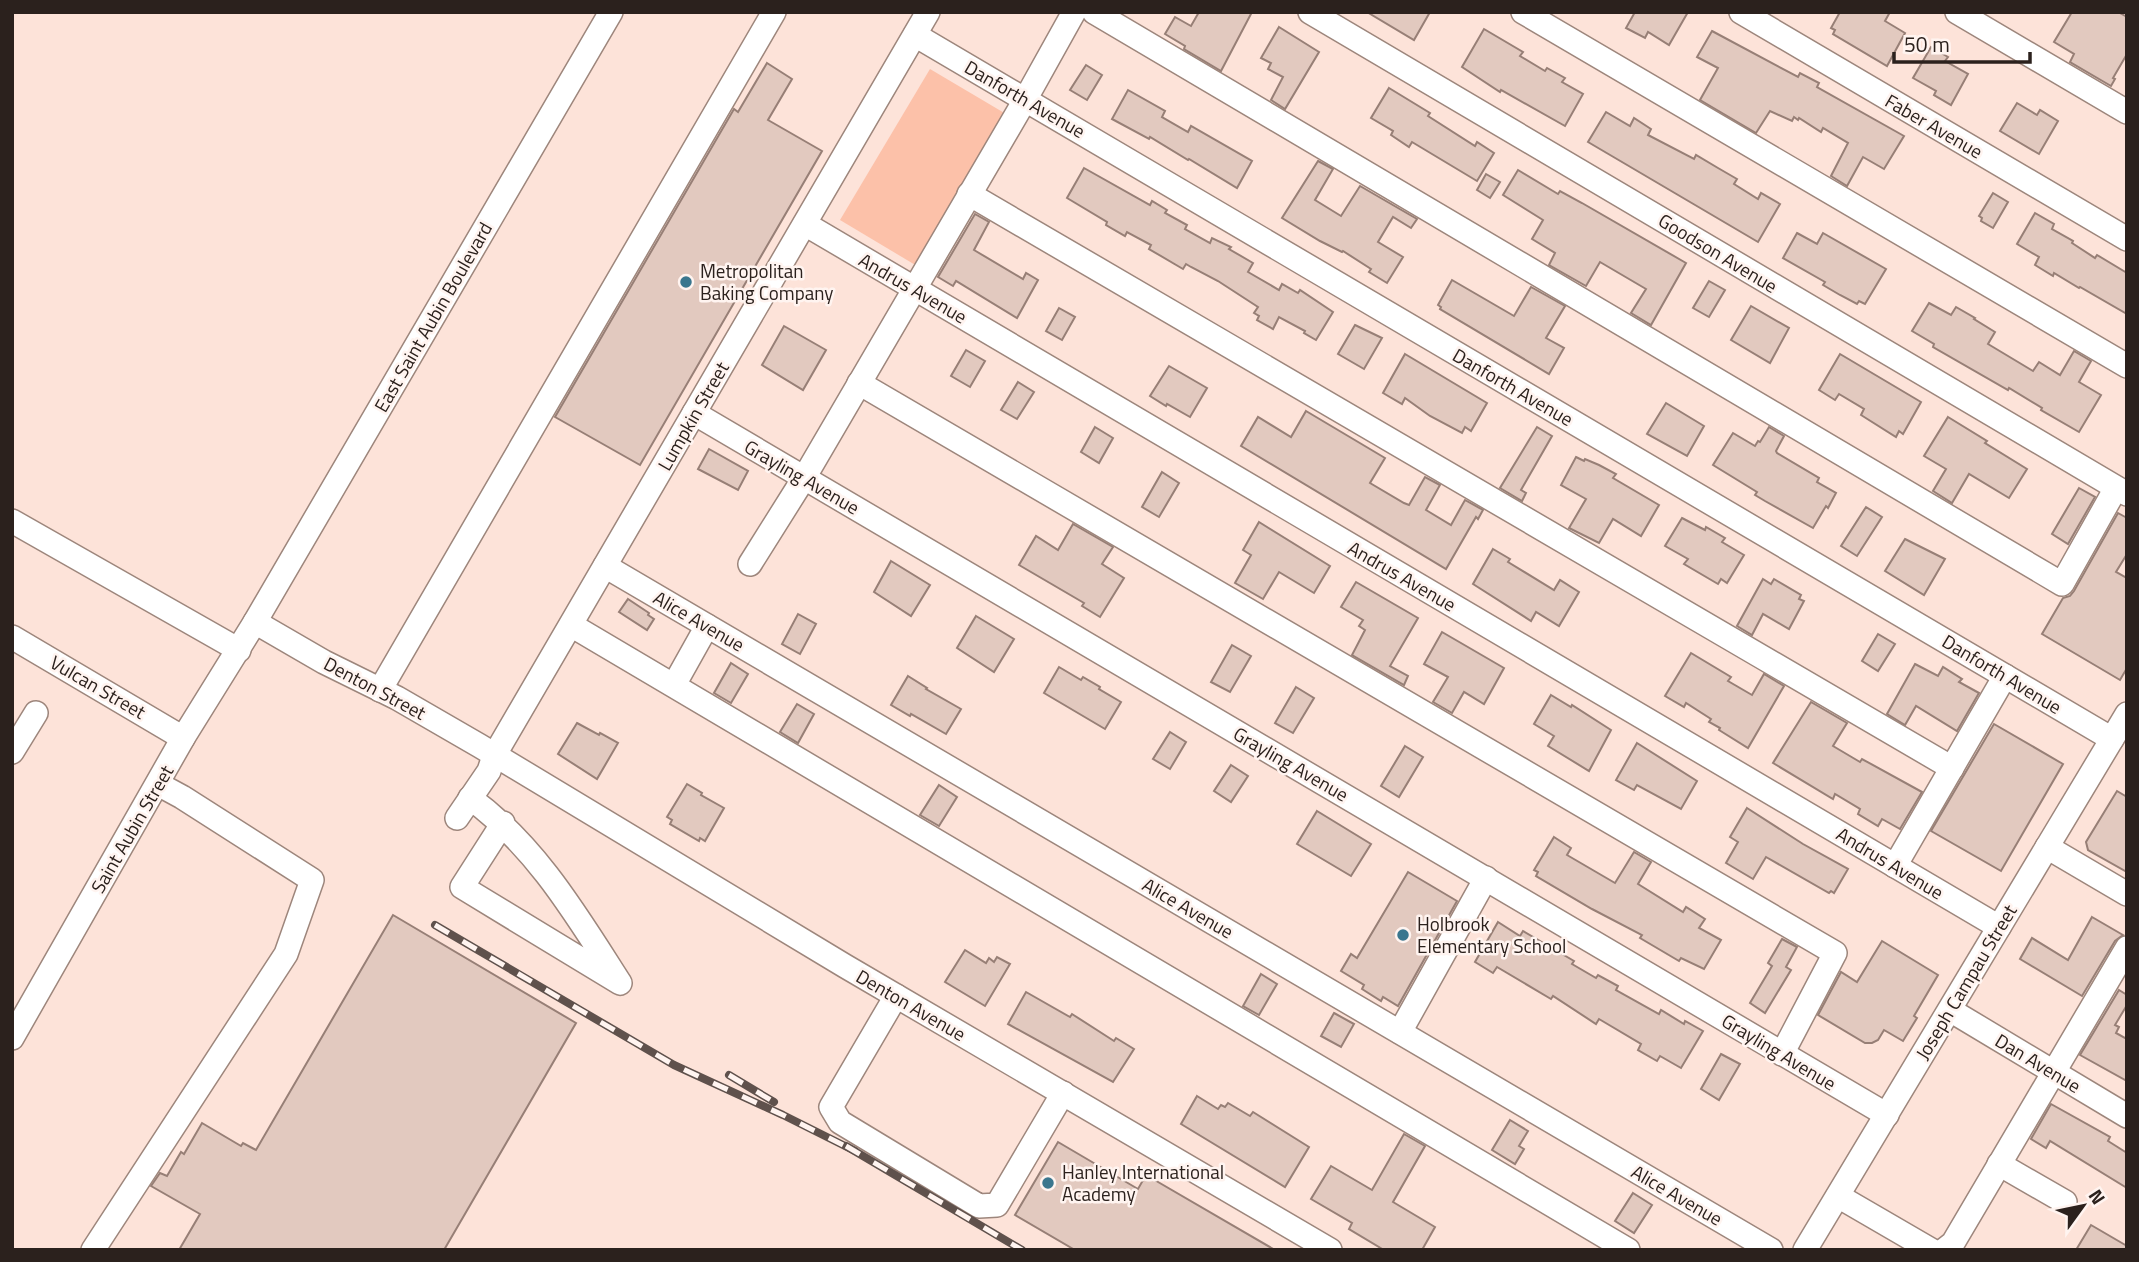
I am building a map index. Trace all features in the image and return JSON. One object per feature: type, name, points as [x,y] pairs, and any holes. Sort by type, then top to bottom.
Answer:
[{"type":"street","name":"East Saint Aubin Boulevard","points":[[255,622],[611,12]]},
{"type":"street","points":[[380,690],[774,12]]},
{"type":"street","name":"Lumpkin Street","points":[[457,818],[489,771],[494,756],[928,12]]},
{"type":"street","points":[[750,564],[804,478],[1074,12]]},
{"type":"street","points":[[1094,12],[2062,584],[2122,491]]},
{"type":"street","name":"Goodson Avenue","points":[[1310,12],[2122,491]]},
{"type":"street","points":[[1523,12],[2127,366]]},
{"type":"street","name":"Faber Avenue","points":[[1741,12],[2127,239]]},
{"type":"street","points":[[1957,12],[2127,113]]},
{"type":"street","name":"Danforth Avenue","points":[[915,35],[2112,739]]},
{"type":"street","points":[[969,194],[1952,768]]},
{"type":"street","name":"Andrus Avenue","points":[[804,224],[1999,927]]},
{"type":"street","points":[[859,383],[1835,953],[1782,1054]]},
{"type":"street","name":"Grayling Avenue","points":[[694,413],[1886,1115]]},
{"type":"street","points":[[12,521],[239,650]]},
{"type":"street","name":"Alice Avenue","points":[[605,566],[1771,1250]]},
{"type":"street","name":"Saint Aubin Street","points":[[12,1038],[183,738],[255,622]]},
{"type":"street","name":"Denton Street","points":[[255,622],[324,662],[433,719],[494,756]]},
{"type":"street","points":[[571,625],[1628,1250]]},
{"type":"street","points":[[674,685],[707,626]]},
{"type":"street","name":"Vulcan Street","points":[[12,638],[172,729],[183,738]]},
{"type":"street","points":[[1895,866],[2005,676]]},
{"type":"street","points":[[12,752],[36,713]]},
{"type":"street","name":"Joseph Campau Street","points":[[1805,1250],[2127,715]]},
{"type":"street","name":"Denton Avenue","points":[[494,756],[896,996],[1330,1250]]},
{"type":"street","points":[[93,1250],[286,954],[312,880],[158,784]]},
{"type":"street","points":[[470,798],[503,823],[561,892],[620,983],[462,887],[503,823]]},
{"type":"street","points":[[2047,847],[2127,894]]},
{"type":"street","points":[[1400,1032],[1486,878]]},
{"type":"street","points":[[1944,1250],[1953,1243],[2054,1072],[2118,983],[2127,948]]},
{"type":"street","points":[[896,996],[831,1107],[840,1122],[979,1206],[997,1205],[1063,1093]]},
{"type":"street","name":"Dan Avenue","points":[[1950,1010],[2127,1116]]},
{"type":"street","points":[[2000,1164],[2065,1202]]},
{"type":"street","points":[[1838,1196],[1931,1250]]},
{"type":"shaded area","points":[[930,69],[1006,114],[917,266],[840,220]]},
{"type":"building","points":[[1199,12],[1252,12],[1221,71],[1165,34],[1175,17],[1191,26]]},
{"type":"building","points":[[1367,12],[1430,12],[1414,40]]},
{"type":"building","points":[[1635,12],[1688,12],[1669,45],[1648,32],[1645,38],[1626,28]]},
{"type":"building","points":[[1840,12],[1890,12],[1885,21],[1905,33],[1887,66],[1833,34],[1835,30],[1831,28]]},
{"type":"building","points":[[2072,12],[2118,12],[2127,17],[2127,54],[2111,86],[2070,62],[2074,54],[2054,42]]},
{"type":"building","points":[[1279,27],[1319,52],[1285,109],[1271,100],[1283,77],[1268,69],[1271,63],[1261,58]]},
{"type":"building","points":[[1484,29],[1523,52],[1520,56],[1545,71],[1547,68],[1565,78],[1562,82],[1583,94],[1565,126],[1501,90],[1500,92],[1462,67]]},
{"type":"building","points":[[1712,31],[1798,77],[1800,73],[1819,83],[1817,87],[1904,136],[1884,169],[1863,157],[1847,186],[1831,176],[1848,143],[1823,128],[1821,132],[1799,118],[1798,120],[1794,117],[1792,121],[1770,111],[1756,133],[1700,100],[1718,68],[1697,57]]},
{"type":"building","points":[[1931,47],[1948,57],[1945,61],[1968,74],[1951,105],[1934,95],[1936,91],[1913,78]]},
{"type":"building","name":"Metropolitan Baking Company","points":[[767,63],[792,79],[768,120],[822,151],[640,465],[555,417],[734,109],[738,112]]},
{"type":"building","points":[[1086,65],[1102,75],[1087,100],[1070,90]]},
{"type":"building","points":[[1389,88],[1430,113],[1428,116],[1475,146],[1477,142],[1494,153],[1477,181],[1412,142],[1409,147],[1391,135],[1393,131],[1371,118]]},
{"type":"building","points":[[1128,90],[1165,111],[1162,117],[1188,132],[1191,126],[1252,161],[1237,188],[1150,137],[1149,139],[1112,119]]},
{"type":"building","points":[[2017,103],[2037,115],[2040,110],[2058,121],[2039,154],[2000,131]]},
{"type":"building","points":[[1606,112],[1630,126],[1634,118],[1651,129],[1648,135],[1694,159],[1696,155],[1737,179],[1734,184],[1758,199],[1761,193],[1780,204],[1758,242],[1588,142]]},
{"type":"building","points":[[1318,161],[1333,169],[1315,200],[1341,216],[1360,186],[1417,219],[1411,228],[1393,217],[1378,242],[1403,257],[1387,283],[1343,251],[1320,241],[1282,218]]},
{"type":"building","points":[[1084,168],[1150,205],[1152,201],[1167,210],[1165,213],[1187,225],[1185,229],[1210,243],[1212,238],[1231,247],[1229,249],[1253,263],[1248,272],[1279,290],[1282,284],[1298,293],[1300,290],[1333,312],[1316,340],[1279,317],[1273,329],[1257,320],[1259,316],[1254,313],[1258,307],[1218,281],[1186,264],[1183,269],[1149,249],[1151,245],[1127,232],[1125,236],[1067,198]]},
{"type":"building","points":[[1518,170],[1558,194],[1560,191],[1582,203],[1686,263],[1651,325],[1631,313],[1646,289],[1600,262],[1586,286],[1549,265],[1555,253],[1532,239],[1543,220],[1503,195]]},
{"type":"building","points":[[1486,174],[1500,182],[1490,198],[1477,190]]},
{"type":"building","points":[[1993,193],[2008,202],[1993,228],[1981,221],[1979,216]]},
{"type":"building","points":[[2035,213],[2054,224],[2052,229],[2095,258],[2097,255],[2127,273],[2127,314],[2035,265],[2039,257],[2017,244]]},
{"type":"building","points":[[975,214],[989,222],[974,250],[1023,279],[1026,273],[1038,280],[1017,318],[956,281],[953,286],[938,277]]},
{"type":"building","points":[[1797,233],[1817,244],[1823,233],[1886,269],[1865,304],[1859,301],[1857,304],[1840,295],[1823,285],[1825,282],[1783,258]]},
{"type":"building","points":[[1452,280],[1514,316],[1531,287],[1565,306],[1546,338],[1564,348],[1549,374],[1440,309],[1438,305]]},
{"type":"building","points":[[1709,281],[1725,290],[1709,317],[1693,308]]},
{"type":"building","points":[[1929,303],[1951,315],[1956,307],[1975,318],[1995,332],[1988,344],[2033,371],[2039,362],[2060,375],[2074,351],[2091,361],[2079,382],[2101,395],[2079,432],[2009,388],[2008,390],[1933,347],[1934,344],[1912,331]]},
{"type":"building","points":[[1751,306],[1789,328],[1770,363],[1731,340]]},
{"type":"building","points":[[1059,308],[1075,317],[1062,340],[1046,331]]},
{"type":"building","points":[[1355,325],[1382,338],[1364,369],[1338,354]]},
{"type":"building","points":[[784,326],[826,350],[803,390],[762,365]]},
{"type":"building","points":[[966,350],[985,361],[970,387],[951,376]]},
{"type":"building","points":[[1405,354],[1487,403],[1471,431],[1465,427],[1462,433],[1430,416],[1405,398],[1402,404],[1383,393]]},
{"type":"building","points":[[1840,354],[1921,402],[1903,434],[1899,431],[1896,437],[1861,415],[1864,409],[1839,394],[1835,400],[1819,390]]},
{"type":"building","points":[[1169,366],[1207,388],[1190,417],[1150,396]]},
{"type":"building","points":[[1018,382],[1034,392],[1017,419],[1001,410]]},
{"type":"building","points":[[1666,403],[1704,426],[1687,456],[1647,434]]},
{"type":"building","points":[[1306,411],[1385,458],[1370,483],[1404,503],[1409,505],[1425,477],[1440,485],[1426,510],[1451,525],[1465,500],[1483,510],[1478,519],[1476,517],[1446,569],[1241,446],[1258,417],[1291,437]]},
{"type":"building","points":[[1948,417],[2027,469],[2009,498],[1969,474],[1952,503],[1933,491],[1946,469],[1924,456]]},
{"type":"building","points":[[1095,427],[1113,438],[1099,463],[1081,452]]},
{"type":"building","points":[[1537,427],[1552,436],[1521,490],[1526,493],[1522,501],[1500,488]]},
{"type":"building","points":[[1769,427],[1784,436],[1777,453],[1819,478],[1817,482],[1836,493],[1813,528],[1755,495],[1757,492],[1713,465],[1733,433],[1755,446]]},
{"type":"building","points":[[709,449],[748,471],[738,490],[698,469]]},
{"type":"building","points":[[1576,457],[1616,474],[1613,478],[1659,505],[1641,536],[1613,519],[1599,543],[1569,528],[1586,499],[1561,485]]},
{"type":"building","points":[[1162,472],[1179,483],[1159,517],[1142,507]]},
{"type":"building","points":[[2079,488],[2095,497],[2068,544],[2052,534]]},
{"type":"building","points":[[1866,507],[1882,517],[1857,556],[1841,546]]},
{"type":"building","points":[[2118,513],[2127,518],[2127,554],[2116,572],[2127,578],[2127,668],[2120,680],[2042,634],[2063,598],[2074,591]]},
{"type":"building","points":[[1682,518],[1725,538],[1722,542],[1744,555],[1727,583],[1721,579],[1718,584],[1684,564],[1688,559],[1665,546]]},
{"type":"building","points":[[1259,522],[1330,566],[1314,593],[1279,572],[1263,599],[1235,583],[1251,555],[1243,550]]},
{"type":"building","points":[[1073,524],[1113,547],[1102,564],[1124,578],[1100,617],[1082,606],[1084,603],[1019,565],[1036,536],[1058,550]]},
{"type":"building","points":[[1905,539],[1945,559],[1924,595],[1885,571]]},
{"type":"building","points":[[1493,549],[1510,559],[1508,562],[1554,590],[1560,580],[1579,592],[1559,626],[1536,612],[1531,621],[1473,584]]},
{"type":"building","points":[[891,561],[930,585],[911,616],[874,592]]},
{"type":"building","points":[[1763,579],[1771,584],[1774,579],[1801,595],[1799,599],[1804,601],[1789,629],[1763,614],[1752,635],[1737,626]]},
{"type":"building","points":[[1356,582],[1418,618],[1390,666],[1408,676],[1404,685],[1352,655],[1365,630],[1359,626],[1363,620],[1341,607]]},
{"type":"building","points":[[628,599],[654,619],[647,630],[619,612]]},
{"type":"building","points":[[798,614],[816,624],[800,654],[782,644]]},
{"type":"building","points":[[976,616],[1014,639],[994,672],[957,648]]},
{"type":"building","points":[[1442,632],[1504,668],[1484,704],[1464,692],[1452,713],[1433,702],[1448,677],[1424,664]]},
{"type":"building","points":[[1878,634],[1895,644],[1878,671],[1862,661]]},
{"type":"building","points":[[1232,645],[1251,656],[1230,692],[1211,682]]},
{"type":"building","points":[[1691,653],[1731,677],[1728,681],[1752,695],[1764,674],[1784,686],[1748,748],[1719,730],[1720,728],[1709,722],[1711,719],[1686,703],[1684,707],[1665,696]]},
{"type":"building","points":[[731,663],[748,674],[731,703],[714,693]]},
{"type":"building","points":[[1915,664],[1938,676],[1943,667],[1962,679],[1959,682],[1979,693],[1957,731],[1916,706],[1905,725],[1887,714]]},
{"type":"building","points":[[1059,667],[1081,680],[1083,677],[1121,702],[1105,729],[1044,693]]},
{"type":"building","points":[[908,676],[961,709],[946,734],[891,705]]},
{"type":"building","points":[[1296,687],[1314,698],[1293,733],[1275,723]]},
{"type":"building","points":[[1551,695],[1611,730],[1589,771],[1548,746],[1554,736],[1534,724]]},
{"type":"building","points":[[1811,702],[1847,723],[1833,746],[1922,792],[1900,829],[1882,819],[1878,826],[1858,814],[1860,809],[1835,794],[1833,799],[1773,763]]},
{"type":"building","points":[[797,704],[814,714],[798,743],[780,732]]},
{"type":"building","points":[[577,723],[618,743],[597,779],[558,754]]},
{"type":"building","points":[[1994,724],[2063,764],[2001,871],[1931,831]]},
{"type":"building","points":[[1170,732],[1186,742],[1170,769],[1153,759]]},
{"type":"building","points":[[1637,743],[1697,781],[1681,809],[1637,785],[1634,790],[1616,780]]},
{"type":"building","points":[[1405,746],[1423,757],[1399,797],[1381,786]]},
{"type":"building","points":[[1231,765],[1248,776],[1231,802],[1214,791]]},
{"type":"building","points":[[687,784],[724,808],[705,841],[700,838],[699,841],[670,824],[672,820],[667,817]]},
{"type":"building","points":[[939,785],[957,797],[939,826],[920,815]]},
{"type":"building","points":[[2117,791],[2127,797],[2127,872],[2088,850],[2086,842]]},
{"type":"building","points":[[1747,808],[1848,869],[1834,893],[1829,893],[1766,857],[1753,879],[1726,863],[1738,842],[1730,837]]},
{"type":"building","points":[[1317,811],[1371,844],[1351,876],[1297,844]]},
{"type":"building","points":[[1554,837],[1571,848],[1567,855],[1615,883],[1634,852],[1651,862],[1638,884],[1683,912],[1686,907],[1705,919],[1699,928],[1721,940],[1704,969],[1681,958],[1679,961],[1640,938],[1642,935],[1536,876],[1538,872],[1534,870]]},
{"type":"building","points":[[1408,872],[1457,901],[1398,1006],[1383,997],[1381,1001],[1362,989],[1364,985],[1341,971],[1351,954],[1357,958]]},
{"type":"building","points":[[393,915],[576,1023],[444,1250],[179,1250],[200,1214],[151,1186],[160,1173],[167,1176],[202,1123],[241,1146],[243,1143],[256,1150]]},
{"type":"building","points":[[2092,917],[2123,935],[2115,941],[2082,996],[2020,959],[2032,938],[2068,960]]},
{"type":"building","points":[[1498,922],[1520,936],[1523,931],[1574,961],[1572,964],[1596,978],[1598,975],[1618,986],[1616,990],[1659,1014],[1661,1010],[1684,1024],[1685,1021],[1703,1031],[1681,1068],[1660,1056],[1657,1061],[1638,1050],[1641,1044],[1599,1019],[1596,1024],[1553,996],[1551,999],[1497,967],[1493,973],[1475,962]]},
{"type":"building","points":[[1782,939],[1797,947],[1786,967],[1791,970],[1765,1013],[1750,1003],[1772,966],[1768,963]]},
{"type":"building","points":[[1882,941],[1938,975],[1903,1041],[1884,1030],[1878,1040],[1865,1043],[1818,1015],[1841,972],[1857,982]]},
{"type":"building","points":[[965,950],[986,963],[989,958],[994,962],[997,957],[1010,964],[985,1006],[945,982]]},
{"type":"building","points":[[1261,974],[1277,984],[1259,1015],[1243,1006]]},
{"type":"building","points":[[2119,990],[2127,995],[2127,1005],[2115,1025],[2119,1027],[2116,1033],[2127,1039],[2127,1081],[2080,1055]]},
{"type":"building","points":[[1026,992],[1070,1017],[1072,1014],[1114,1041],[1116,1038],[1134,1049],[1113,1082],[1008,1024]]},
{"type":"building","points":[[1334,1013],[1354,1024],[1341,1047],[1321,1036]]},
{"type":"building","points":[[1721,1054],[1740,1064],[1719,1100],[1701,1089]]},
{"type":"building","points":[[1197,1096],[1218,1109],[1228,1103],[1250,1116],[1253,1112],[1309,1147],[1285,1187],[1181,1124]]},
{"type":"building","points":[[2051,1104],[2110,1137],[2108,1141],[2127,1153],[2127,1188],[2050,1141],[2046,1148],[2031,1139]]},
{"type":"building","points":[[1510,1120],[1528,1131],[1519,1146],[1524,1149],[1515,1164],[1492,1150]]},
{"type":"building","points":[[1404,1134],[1425,1146],[1393,1202],[1435,1227],[1422,1250],[1384,1250],[1349,1229],[1352,1223],[1311,1199],[1331,1166],[1372,1190]]},
{"type":"building","points":[[1058,1142],[1138,1189],[1146,1175],[1275,1250],[1075,1250],[1015,1215]]},
{"type":"building","points":[[1633,1193],[1652,1205],[1634,1233],[1615,1221]]},
{"type":"building","points":[[2091,1225],[2127,1246],[2127,1250],[2076,1250]]},
{"type":"railway","points":[[435,925],[674,1065],[855,1151]]},
{"type":"railway","points":[[729,1075],[774,1102]]},
{"type":"railway","points":[[846,1146],[1022,1250]]},
{"type":"place","name":"Metropolitan Baking Company","points":[[686,282]]},
{"type":"place","name":"Holbrook Elementary School","points":[[1403,935]]},
{"type":"place","name":"Hanley International Academy","points":[[1048,1183]]}]
